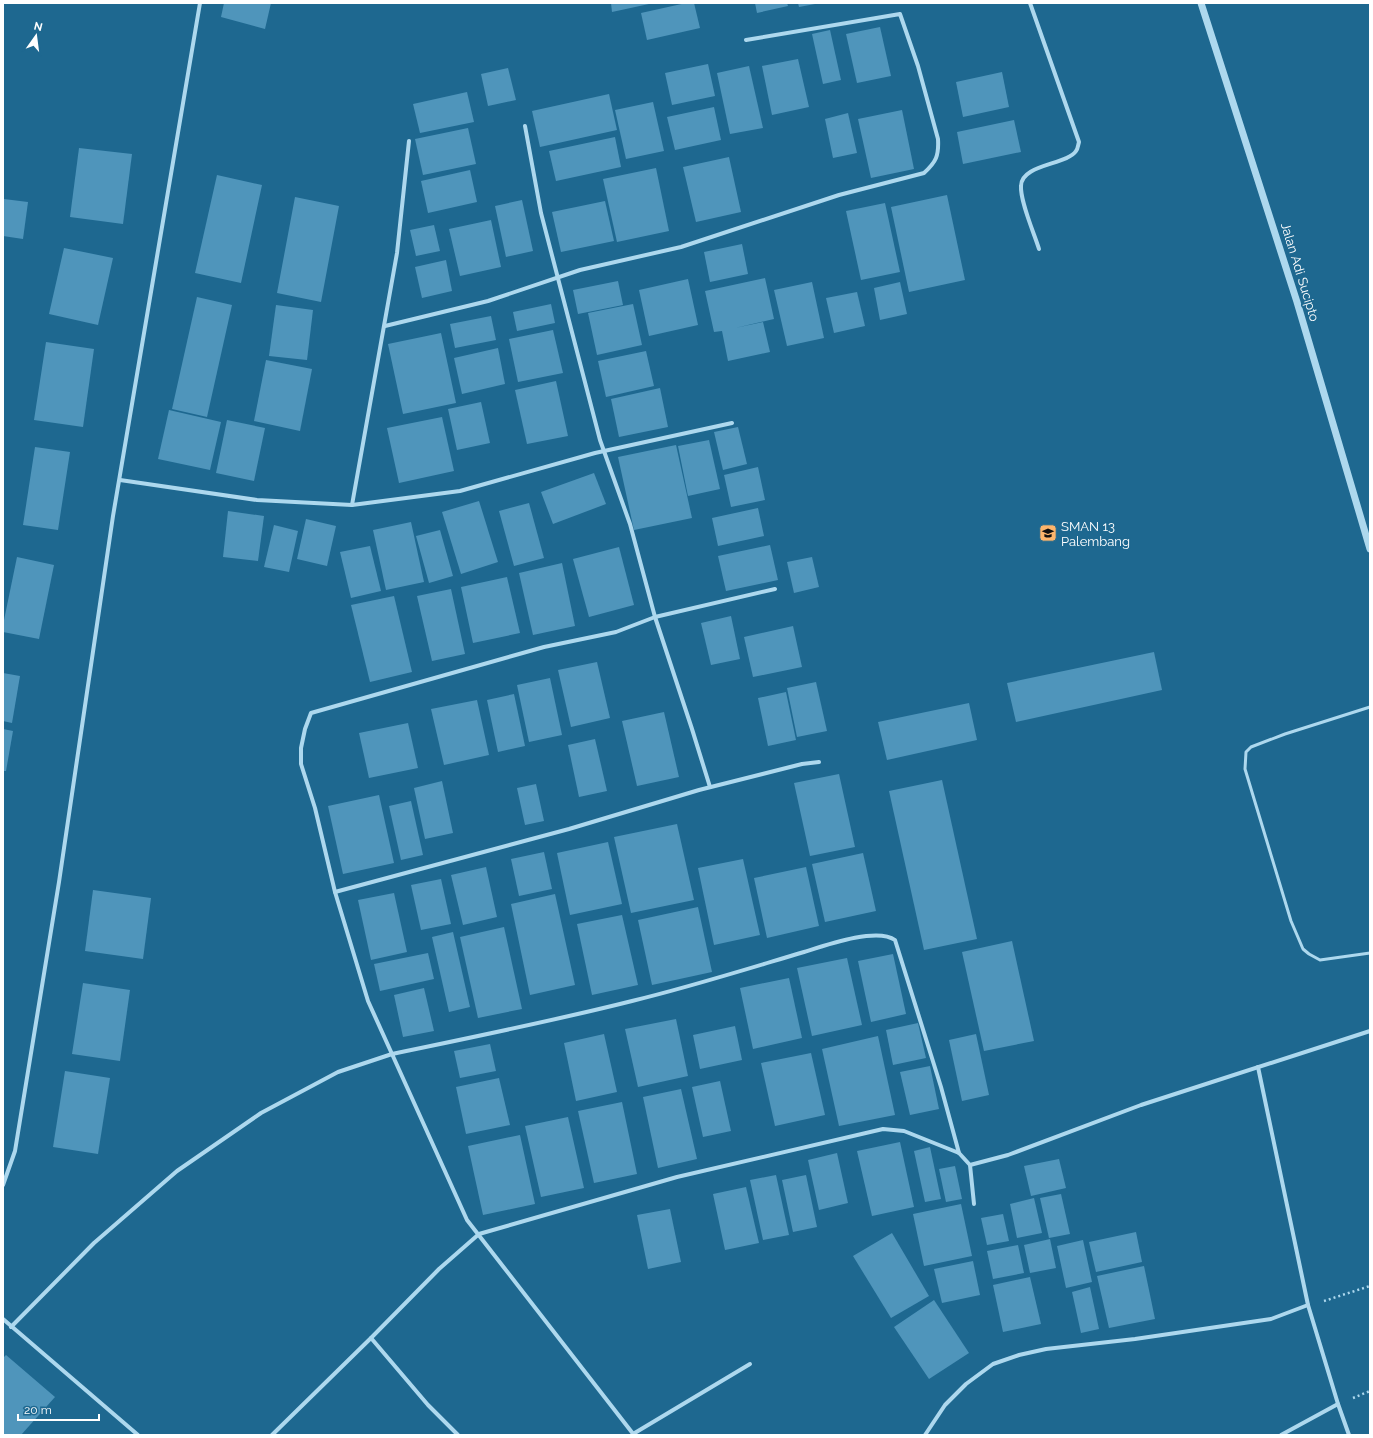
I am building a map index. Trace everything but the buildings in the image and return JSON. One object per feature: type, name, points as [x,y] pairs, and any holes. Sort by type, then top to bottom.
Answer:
[{"type":"street","points":[[3,1185],[16,1150],[59,882],[113,516],[200,3]]},
{"type":"street","points":[[1030,3],[1079,142],[1076,151],[1069,157],[1041,166],[1026,176],[1020,184],[1022,196],[1039,249]]},
{"type":"street","name":"Jalan Adi Sucipto","points":[[1201,3],[1297,302],[1370,549]]},
{"type":"street","points":[[385,326],[488,301],[580,270],[681,247],[839,195],[924,174],[934,164],[939,151],[938,139],[918,66],[900,14],[746,40]]},
{"type":"street","points":[[525,126],[541,213],[604,451],[630,524],[655,617],[710,787]]},
{"type":"street","points":[[352,505],[397,253],[409,141]]},
{"type":"street","points":[[120,480],[257,500],[352,505],[460,491],[604,451],[732,423]]},
{"type":"street","points":[[750,1364],[634,1434],[467,1220],[368,1001],[335,892],[315,808],[301,764],[301,748],[305,729],[311,713],[544,647],[616,632],[655,617],[775,589]]},
{"type":"street","points":[[335,892],[569,829],[710,787],[802,764],[818,762]]},
{"type":"street","points":[[11,1327],[94,1243],[177,1171],[261,1113],[338,1072],[392,1054],[481,1036],[633,1001],[737,972],[839,941],[877,935],[889,936],[895,940],[941,1087],[959,1153]]},
{"type":"street","points":[[970,1165],[1008,1155],[1141,1105],[1370,1031]]},
{"type":"street","points":[[1258,1067],[1308,1306],[1349,1435]]},
{"type":"street","points":[[272,1435],[439,1269],[479,1234],[677,1177],[883,1129],[904,1131],[959,1153],[970,1165],[974,1204]]},
{"type":"street","points":[[925,1435],[945,1405],[966,1384],[993,1364],[1018,1355],[1046,1349],[1134,1339],[1271,1319],[1308,1306]]},
{"type":"street","points":[[3,1318],[11,1327],[138,1435]]},
{"type":"street","points":[[371,1338],[428,1405],[458,1435]]},
{"type":"street","points":[[1281,1435],[1338,1404]]},
{"type":"lane","points":[[1370,708],[1285,734],[1251,747],[1246,752],[1245,769],[1291,921],[1303,948],[1309,954],[1320,960],[1370,953]]},
{"type":"path","points":[[1308,1306],[1370,1286]]},
{"type":"place","name":"SMAN 13 Palembang","points":[[1048,533]]}]
